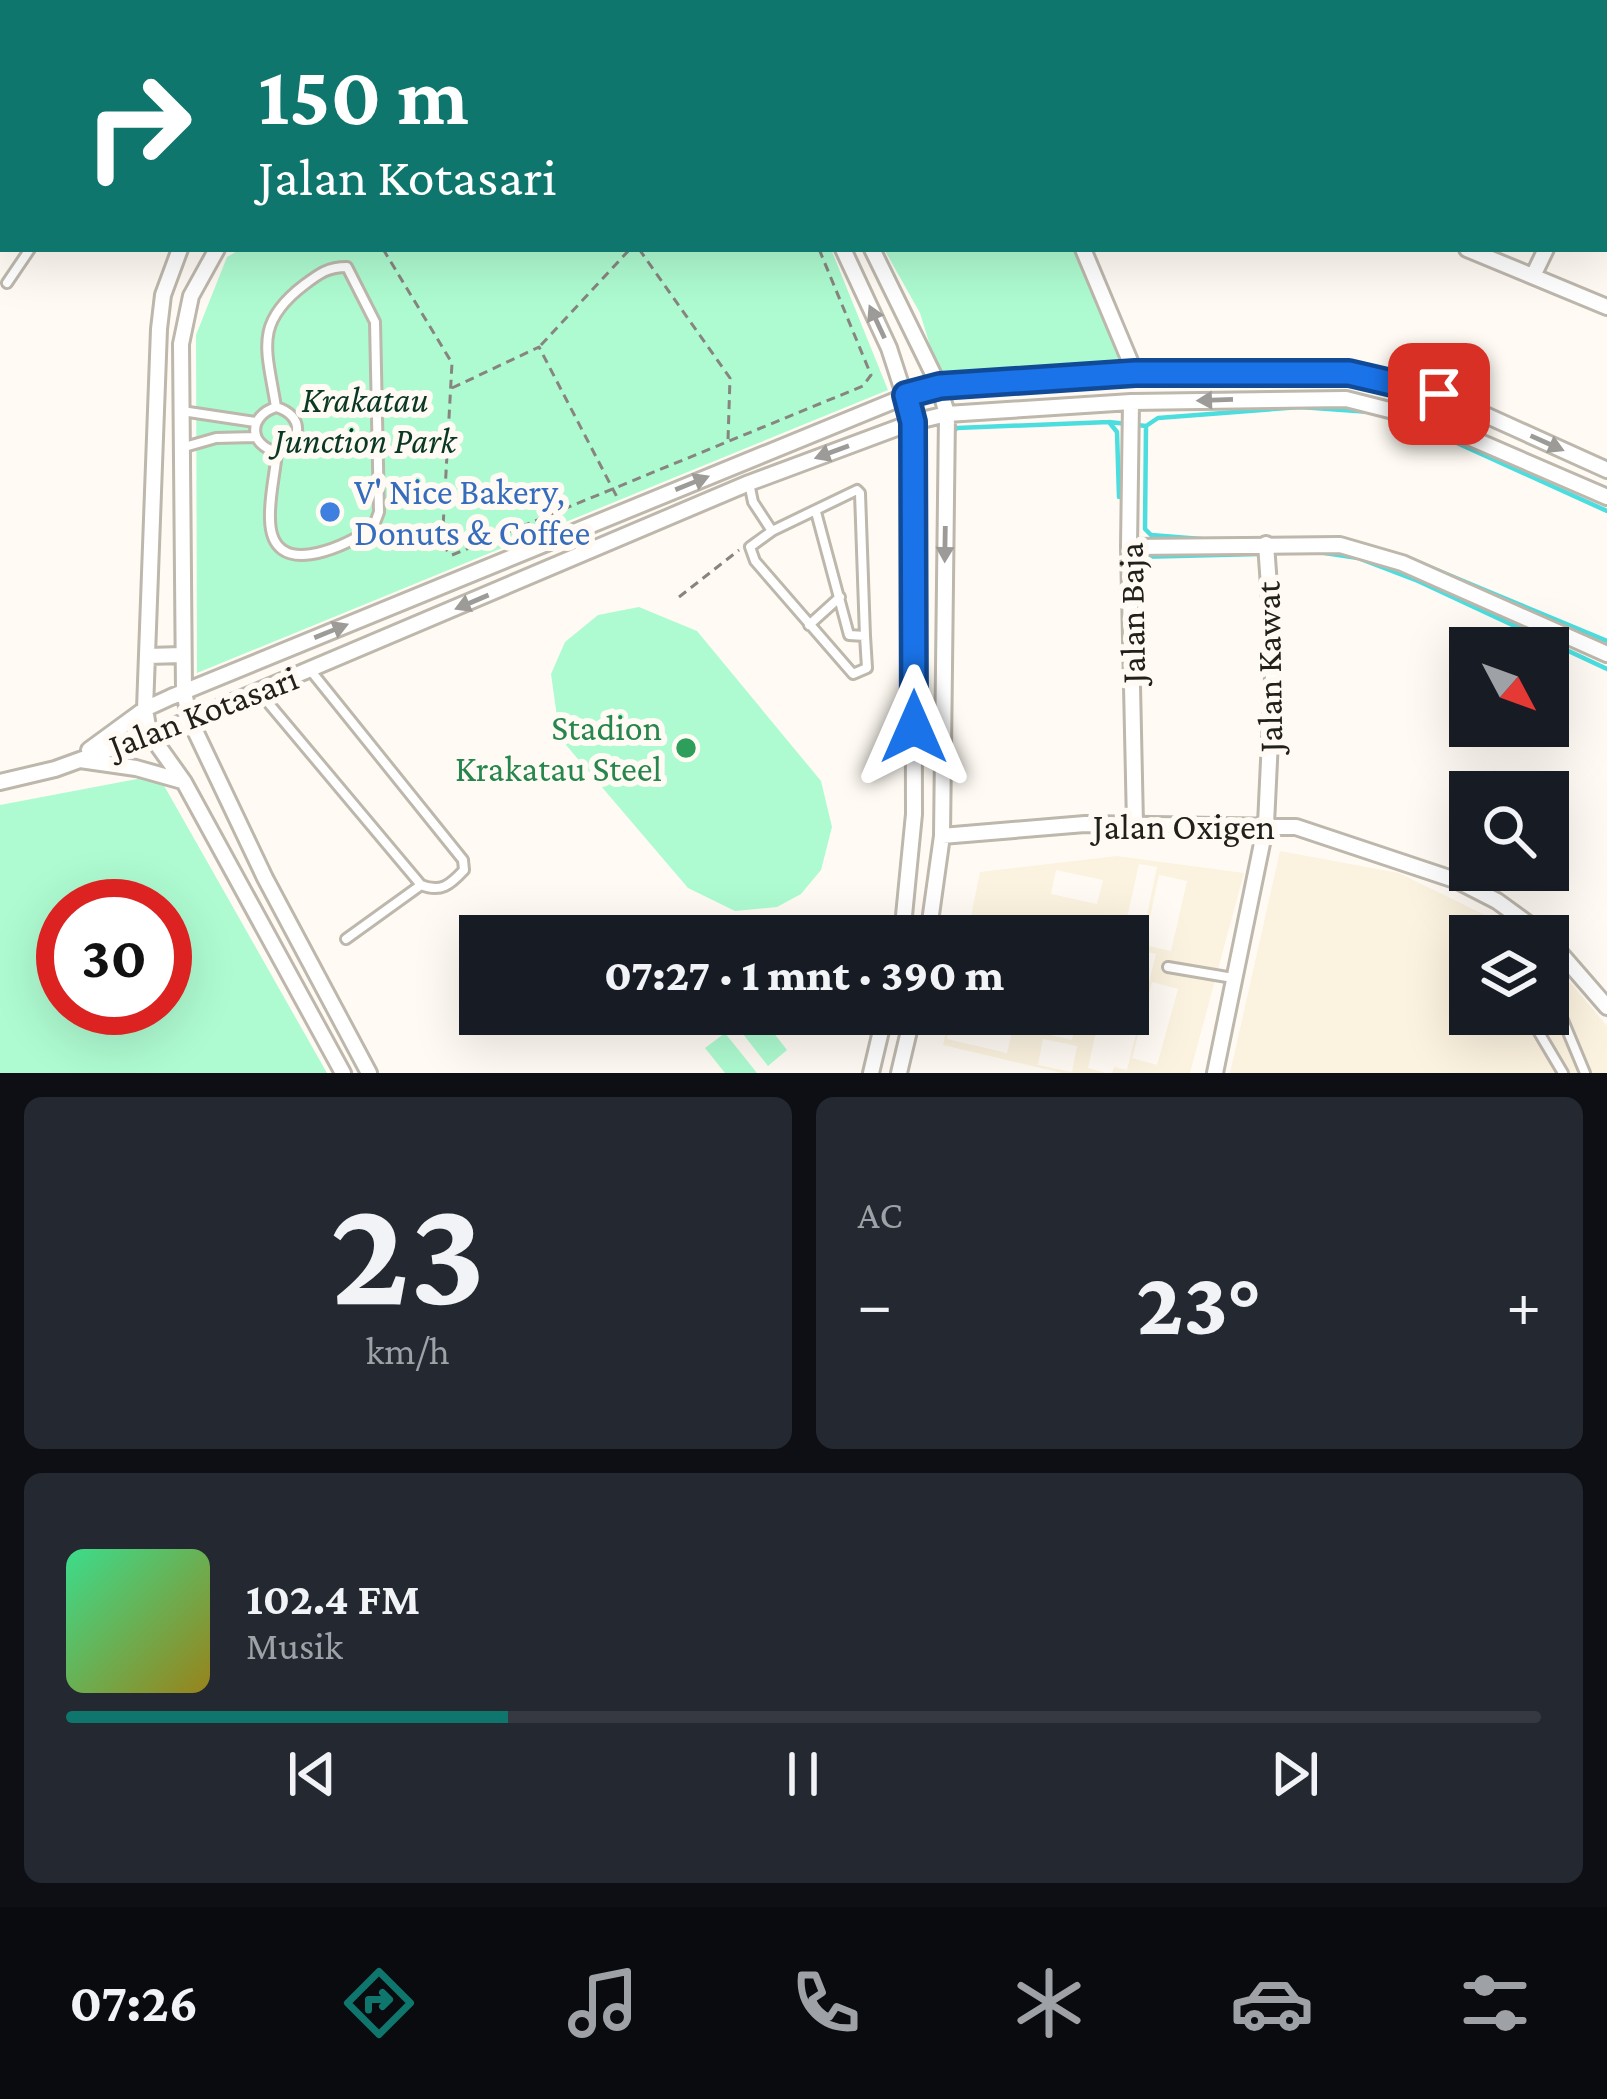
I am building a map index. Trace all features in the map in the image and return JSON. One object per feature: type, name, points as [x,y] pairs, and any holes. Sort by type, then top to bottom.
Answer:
[{"type":"street","points":[[179,252],[163,295],[159,329],[149,733],[184,782],[343,1073]]},
{"type":"street","points":[[215,252],[191,296],[181,344],[184,692],[190,720],[265,878],[369,1073]]},
{"type":"street","points":[[844,252],[889,348],[913,422],[914,814],[904,915]]},
{"type":"street","points":[[873,252],[940,386],[947,414],[942,836],[931,915]]},
{"type":"street","points":[[1085,252],[1135,373]]},
{"type":"street","points":[[1475,252],[1607,307]]},
{"type":"street","points":[[1533,275],[1544,252]]},
{"type":"street","name":"Jalan Kotasari","points":[[75,760],[146,709],[184,692],[906,395],[940,386],[1135,373],[1349,373],[1439,394],[1607,470]]},
{"type":"street","points":[[1346,399],[1349,373]]},
{"type":"street","name":"Jalan Kotasari","points":[[75,760],[190,720],[749,483],[913,422],[947,414],[1346,399],[1429,420],[1607,497]]},
{"type":"street","name":"Jalan Baja","points":[[1131,405],[1135,824]]},
{"type":"street","points":[[1129,548],[1266,551],[1340,545],[1402,563],[1607,654]]},
{"type":"street","name":"Jalan Kawat","points":[[1215,1073],[1266,824],[1274,677],[1266,551]]},
{"type":"street","points":[[148,656],[182,655]]},
{"type":"street","points":[[0,782],[34,776],[75,760],[136,768],[184,782]]},
{"type":"street","name":"Jalan Oxigen","points":[[942,836],[1135,824],[1295,827],[1458,881],[1516,915]]},
{"type":"street","points":[[243,890],[265,878]]},
{"type":"street","name":"Jalan Oxigen","points":[[1569,965],[1607,1007]]},
{"type":"street","points":[[871,1073],[880,1035]]},
{"type":"street","points":[[899,1073],[908,1035]]},
{"type":"lane","points":[[7,284],[28,252]]},
{"type":"lane","points":[[276,407],[267,324],[276,309],[329,267],[347,267],[375,322],[379,512],[374,528],[308,556],[290,557],[277,547],[269,523],[278,452]]},
{"type":"lane","points":[[276,407],[290,411],[298,422],[298,436],[291,448],[263,449],[254,437],[254,422],[263,411],[276,407]]},
{"type":"lane","points":[[182,411],[254,422]]},
{"type":"lane","points":[[181,448],[216,438],[254,437]]},
{"type":"lane","points":[[749,483],[753,502],[772,531]]},
{"type":"lane","points":[[857,490],[863,497],[867,668],[853,674],[754,561],[750,547],[772,531],[857,490]]},
{"type":"lane","points":[[817,512],[849,635],[865,635]]},
{"type":"lane","points":[[809,625],[840,597]]},
{"type":"lane","points":[[259,691],[421,885],[434,890],[449,886],[464,871],[464,860],[310,670]]},
{"type":"lane","points":[[346,939],[421,885]]},
{"type":"lane","points":[[1168,968],[1235,978]]},
{"type":"lane","points":[[1569,1033],[1585,1073]]},
{"type":"lane","points":[[1540,1035],[1563,1073]]},
{"type":"path","points":[[385,252],[452,363],[442,546],[452,555],[863,386],[871,375],[820,252]]},
{"type":"path","points":[[451,388],[538,347],[626,252]]},
{"type":"path","points":[[641,252],[730,378],[728,443]]},
{"type":"path","points":[[538,347],[613,488]]},
{"type":"path","points":[[679,596],[741,548],[750,547]]},
{"type":"shaded area","points":[[1280,851],[1399,873],[1485,915],[1449,915],[1449,1035],[1569,1035],[1569,981],[1607,1026],[1607,1073],[1230,1073]]},
{"type":"shaded area","points":[[1117,856],[1244,873],[1190,1073],[1112,1073],[1114,1067],[1127,1070],[1136,1035],[1132,1058],[1157,1065],[1178,989],[1152,982],[1149,993],[1156,954],[1149,952],[1149,946],[1171,951],[1187,881],[1159,875],[1149,922],[1157,867],[1139,864],[1128,915],[971,915],[980,872]],"holes":[[[1056,870],[1103,880],[1097,904],[1051,894]]]},
{"type":"shaded area","points":[[945,1035],[1007,1053],[1011,1035],[1072,1040],[1073,1035],[1095,1035],[1088,1068],[1106,1073],[1062,1073],[943,1045]],"holes":[[[1043,1039],[1077,1046],[1072,1072],[1038,1065]]]},
{"type":"green space","name":"Krakatau Junction Park","points":[[236,252],[832,252],[888,390],[197,673],[196,335],[227,257]]},
{"type":"green space","points":[[886,252],[1092,252],[1124,372],[943,388],[920,313]]},
{"type":"green space","points":[[639,607],[697,631],[821,781],[832,827],[821,870],[801,894],[777,907],[735,911],[688,888],[560,738],[551,674],[565,642],[598,615]]},
{"type":"green space","points":[[158,775],[327,1073],[0,1073],[0,805]]},
{"type":"green space","points":[[727,1035],[757,1073],[725,1073],[705,1048]]},
{"type":"green space","points":[[744,1035],[775,1035],[787,1050],[768,1066]]},
{"type":"waterway","points":[[1109,422],[1146,426],[1158,418],[1300,407],[1370,412]]},
{"type":"waterway","points":[[1381,414],[1607,511]]},
{"type":"waterway","points":[[949,435],[957,428],[1109,422],[1117,432],[1119,497]]},
{"type":"waterway","points":[[1146,426],[1145,529],[1151,535],[1214,540]]},
{"type":"waterway","points":[[1271,553],[1318,552],[1358,558],[1607,669]]},
{"type":"waterway","points":[[1136,557],[1260,554]]},
{"type":"waterway","points":[[1420,563],[1607,641]]},
{"type":"place","name":"V' Nice Bakery, Donuts & Coffee","points":[[330,512]]},
{"type":"place","name":"Stadion Krakatau Steel","points":[[686,748]]},
{"type":"route","points":[[914,727],[913,422],[906,395],[940,386],[1201,372],[1349,373],[1439,394]]}]
